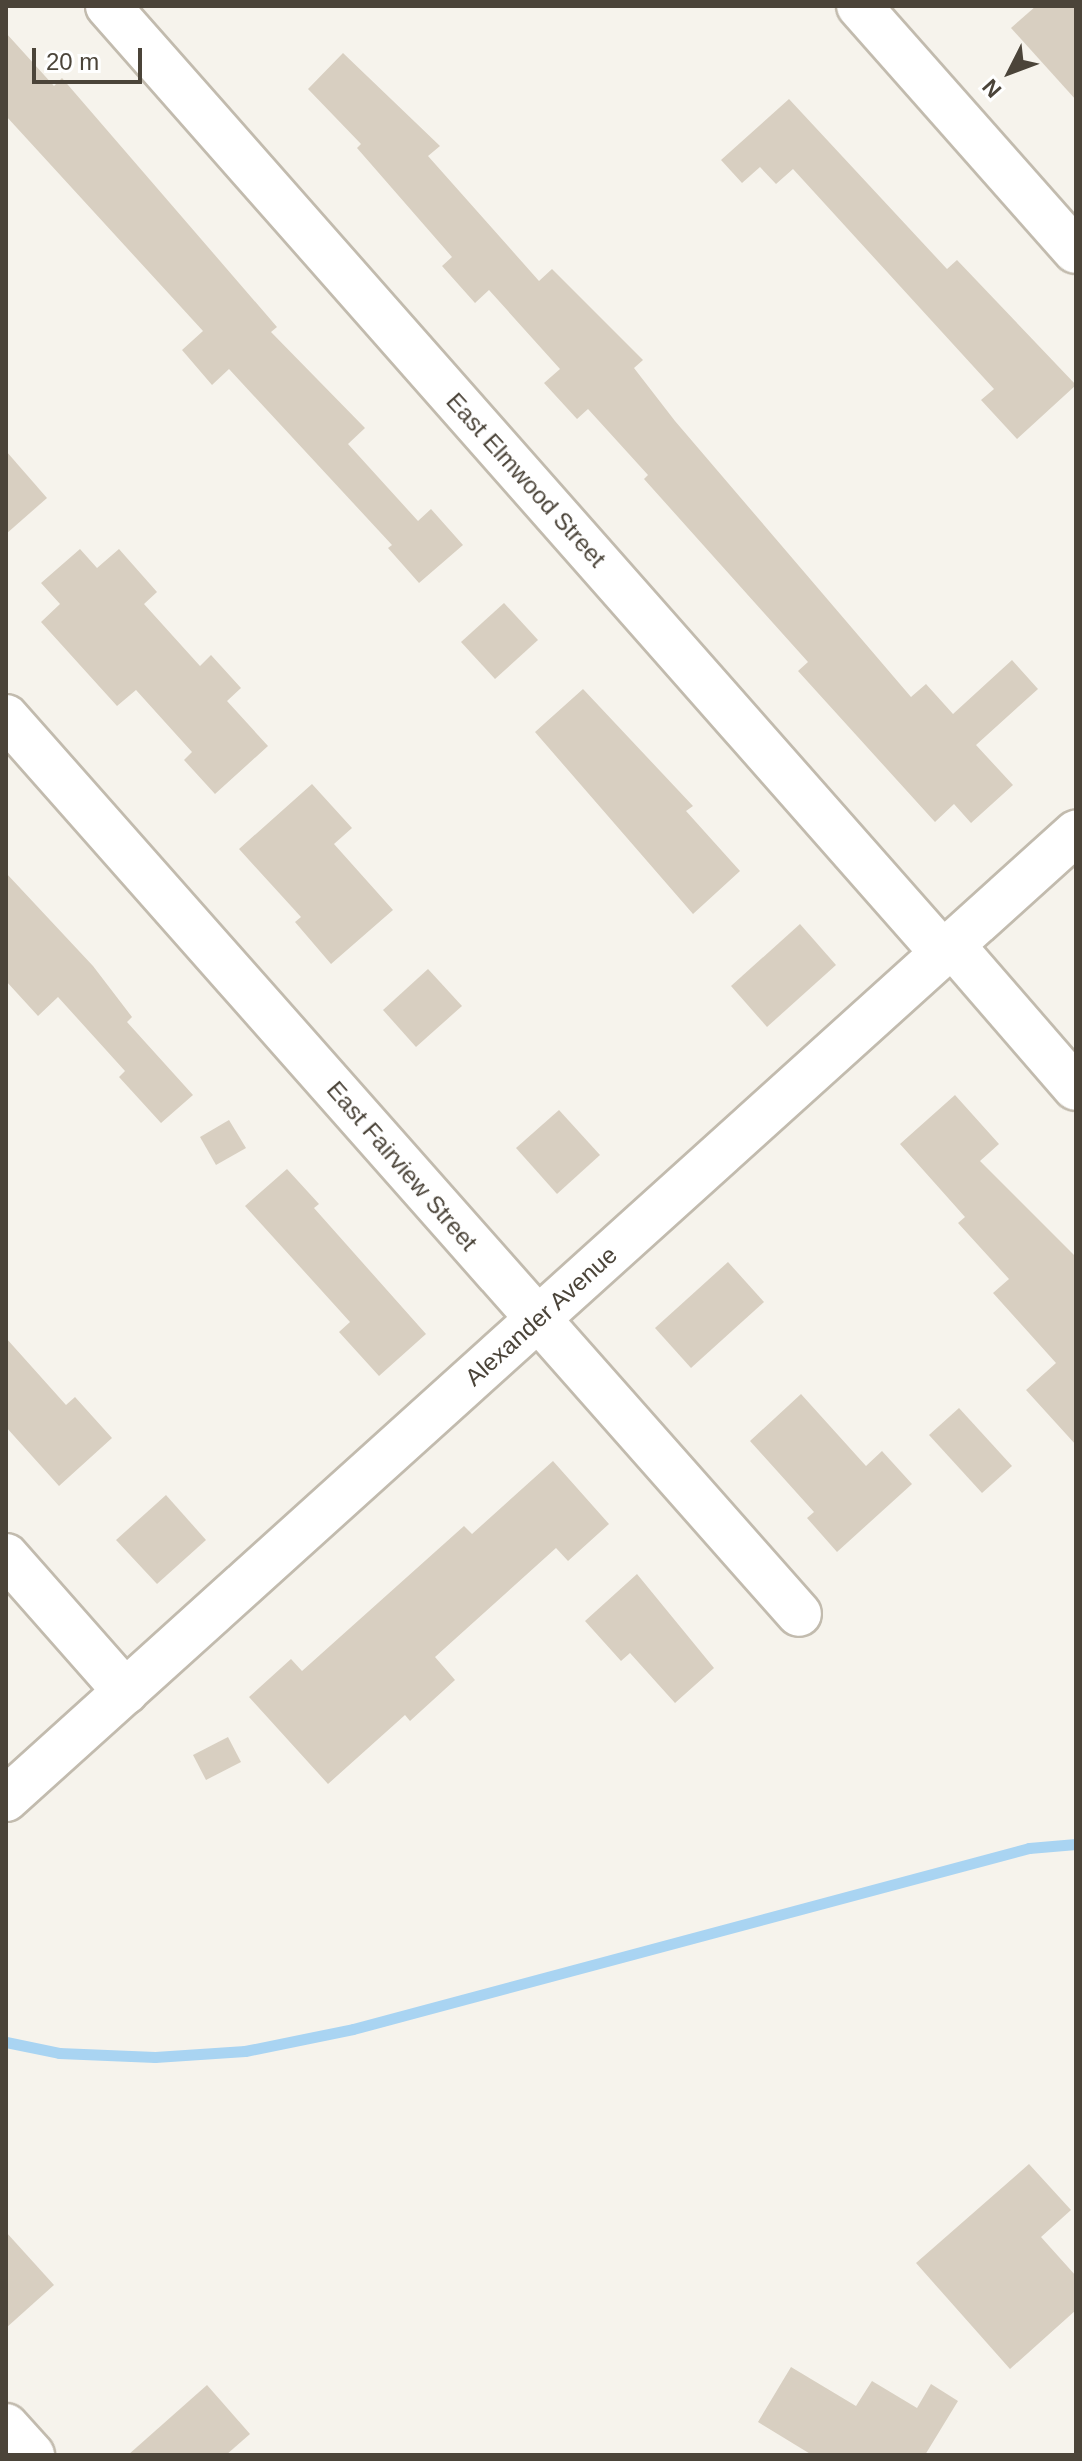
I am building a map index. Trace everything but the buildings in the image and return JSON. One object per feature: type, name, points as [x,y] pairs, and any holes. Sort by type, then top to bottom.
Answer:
[{"type":"street","name":"East Elmwood Street","points":[[108,6],[947,949],[1076,1088]]},
{"type":"street","points":[[859,6],[1076,251]]},
{"type":"street","name":"East Fairview Street","points":[[6,717],[799,1614]]},
{"type":"street","name":"Alexander Avenue","points":[[6,1799],[1076,833]]},
{"type":"street","points":[[6,1556],[126,1692]]},
{"type":"street","points":[[6,2426],[32,2455]]},
{"type":"waterway","points":[[6,2042],[59,2053],[155,2057],[245,2051],[353,2029],[1029,1848],[1076,1844]]}]
